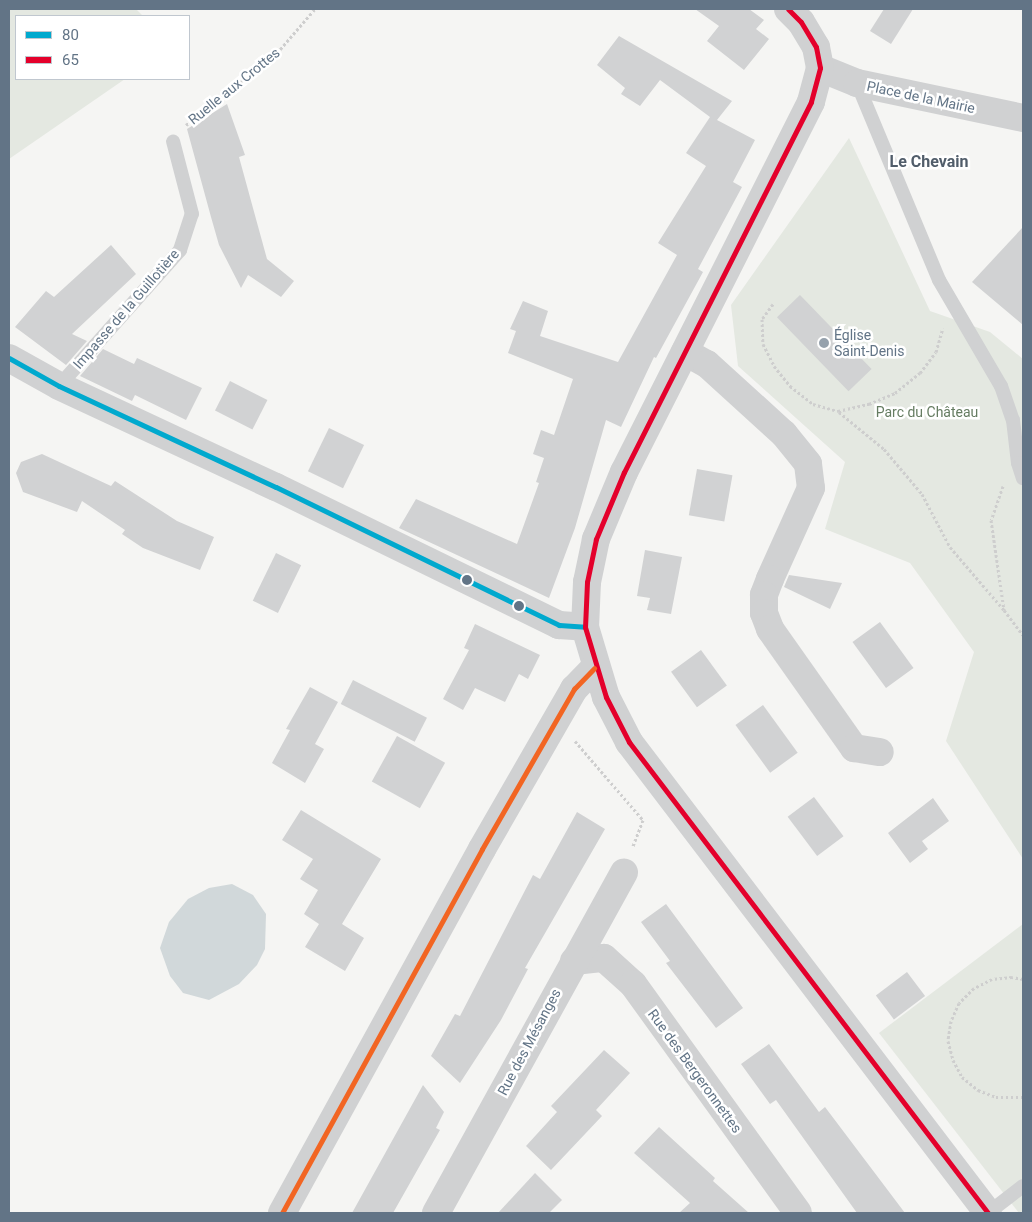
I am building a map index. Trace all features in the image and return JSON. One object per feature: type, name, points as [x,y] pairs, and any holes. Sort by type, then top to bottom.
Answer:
[{"type":"street","points":[[788,9],[801,22],[816,46],[820,68],[811,102],[624,472],[596,539],[587,582],[585,627],[594,668],[606,697],[630,742],[988,1213]]},
{"type":"street","name":"Place de la Mairie","points":[[820,68],[857,83],[1023,118]]},
{"type":"street","points":[[685,352],[706,364],[784,434],[808,464],[811,488],[767,587],[764,613],[770,629],[854,748],[880,752]]},
{"type":"street","points":[[9,358],[59,386],[276,487],[560,624],[585,627]]},
{"type":"street","points":[[282,1213],[556,719],[574,689],[594,668]]},
{"type":"street","name":"Rue des Mésanges","points":[[436,1213],[624,872]]},
{"type":"street","name":"Rue des Bergeronnettes","points":[[574,961],[604,958],[633,984],[798,1213]]},
{"type":"lane","points":[[857,83],[944,290],[1001,386],[1013,420],[1018,463],[1023,478]]},
{"type":"lane","name":"Impasse de la Guillotière","points":[[59,386],[180,250],[192,214],[173,141]]},
{"type":"lane","points":[[988,1213],[1023,1186]]},
{"type":"path","name":"Ruelle aux Crottes","points":[[173,141],[181,128],[277,53],[315,9]]},
{"type":"path","points":[[838,411],[869,404],[895,393],[920,374],[936,352],[945,323],[944,290]]},
{"type":"path","points":[[773,304],[762,319],[763,344],[774,366],[790,386],[813,404],[838,411],[884,449],[922,494],[950,546],[1004,610],[1023,636]]},
{"type":"path","points":[[1004,610],[991,520],[1007,474],[1018,463]]},
{"type":"path","points":[[556,719],[643,820],[624,872]]},
{"type":"path","points":[[1023,979],[1012,977],[992,980],[974,988],[959,1003],[951,1021],[948,1040],[953,1060],[962,1077],[978,1090],[996,1098],[1023,1097]]},
{"type":"green space","points":[[9,9],[136,9],[142,15],[15,15],[15,80],[124,80],[9,159]]},
{"type":"green space","name":"Parc du Château","points":[[849,138],[930,311],[990,332],[1023,359],[1023,859],[946,741],[974,652],[910,563],[825,529],[845,462],[738,366],[731,305]]},
{"type":"green space","points":[[1023,924],[1023,1213],[1019,1213],[879,1033]]},
{"type":"shaded area","points":[[232,884],[253,895],[266,914],[265,949],[257,965],[239,984],[209,1000],[183,993],[170,976],[160,948],[169,922],[188,899],[209,888]]},
{"type":"building","points":[[695,9],[749,9],[764,20],[756,29],[769,39],[744,70],[707,41],[719,26]]},
{"type":"building","points":[[884,9],[913,9],[891,44],[870,31]]},
{"type":"building","points":[[619,36],[732,101],[717,120],[755,140],[733,182],[742,187],[698,269],[703,272],[656,358],[654,357],[621,427],[606,420],[575,528],[549,598],[399,528],[416,499],[517,544],[539,483],[536,482],[544,458],[533,454],[541,430],[554,435],[573,379],[508,353],[516,331],[510,329],[523,301],[548,311],[540,336],[618,362],[677,255],[658,243],[706,166],[686,153],[710,117],[660,80],[640,106],[621,94],[625,88],[597,65]]},
{"type":"building","points":[[227,104],[245,155],[239,157],[267,259],[294,281],[281,297],[248,275],[241,288],[219,245],[211,217],[187,129]]},
{"type":"building","points":[[1023,227],[1023,325],[972,282]]},
{"type":"building","points":[[111,245],[136,274],[72,334],[87,341],[66,365],[15,327],[46,291],[54,297]]},
{"type":"building","name":"Église Saint-Denis","points":[[800,295],[872,369],[849,391],[777,317]]},
{"type":"building","points":[[103,349],[134,364],[137,358],[202,388],[186,420],[135,395],[132,401],[80,376]]},
{"type":"building","points":[[230,381],[267,400],[252,429],[215,410]]},
{"type":"building","points":[[329,428],[364,445],[343,488],[308,471]]},
{"type":"building","points":[[42,454],[111,486],[115,481],[177,521],[214,537],[200,570],[143,548],[122,534],[125,530],[82,501],[77,512],[23,492],[16,473],[21,462]]},
{"type":"building","points":[[697,469],[732,475],[724,522],[689,515]]},
{"type":"building","points":[[645,550],[682,557],[671,614],[647,610],[650,598],[637,596]]},
{"type":"building","points":[[276,553],[301,565],[278,613],[253,601]]},
{"type":"building","points":[[789,575],[842,583],[830,609],[784,587]]},
{"type":"building","points":[[880,622],[914,668],[886,688],[852,642]]},
{"type":"building","points":[[475,624],[540,655],[528,679],[519,674],[505,702],[475,688],[463,710],[443,699],[469,650],[464,648]]},
{"type":"building","points":[[701,650],[727,686],[697,707],[671,672]]},
{"type":"building","points":[[353,680],[427,718],[415,742],[341,704]]},
{"type":"building","points":[[310,687],[338,702],[315,744],[324,749],[305,783],[272,763],[290,730],[286,729]]},
{"type":"building","points":[[763,705],[798,753],[770,773],[735,725]]},
{"type":"building","points":[[397,736],[445,763],[420,808],[372,781]]},
{"type":"building","points":[[814,797],[843,836],[817,856],[788,817]]},
{"type":"building","points":[[933,798],[949,821],[922,841],[928,849],[910,863],[888,833]]},
{"type":"building","points":[[301,810],[381,859],[342,924],[364,938],[345,971],[305,947],[319,924],[304,914],[318,890],[300,879],[313,859],[282,840]]},
{"type":"building","points":[[577,812],[605,829],[525,968],[528,969],[501,1020],[460,1083],[431,1056],[455,1014],[460,1016],[533,875],[540,879]]},
{"type":"building","points":[[666,904],[743,1008],[716,1028],[666,963],[670,961],[641,922]]},
{"type":"building","points":[[907,972],[925,996],[894,1019],[876,995]]},
{"type":"building","points":[[769,1044],[819,1112],[825,1107],[905,1213],[857,1213],[776,1100],[770,1104],[741,1064]]},
{"type":"building","points":[[604,1050],[630,1073],[596,1110],[602,1116],[551,1170],[526,1146],[557,1112],[551,1106]]},
{"type":"building","points":[[423,1085],[444,1112],[436,1128],[440,1130],[393,1213],[352,1213]]},
{"type":"building","points":[[659,1127],[715,1178],[713,1181],[749,1213],[679,1213],[690,1203],[634,1153]]},
{"type":"building","points":[[535,1173],[562,1200],[549,1213],[498,1213]]},
{"type":"transit line","name":"65","points":[[788,9],[801,22],[816,47],[820,68],[811,102],[624,472],[596,539],[587,582],[585,627],[606,697],[629,742],[988,1213]]},
{"type":"transit line","name":"80","points":[[9,358],[59,386],[276,487],[559,625],[585,627]]},
{"type":"transit line","points":[[282,1213],[482,849],[574,689],[594,668]]},
{"type":"place","name":"Église Saint-Denis","points":[[824,343]]},
{"type":"district","name":"Le Chevain","points":[[929,162]]}]
